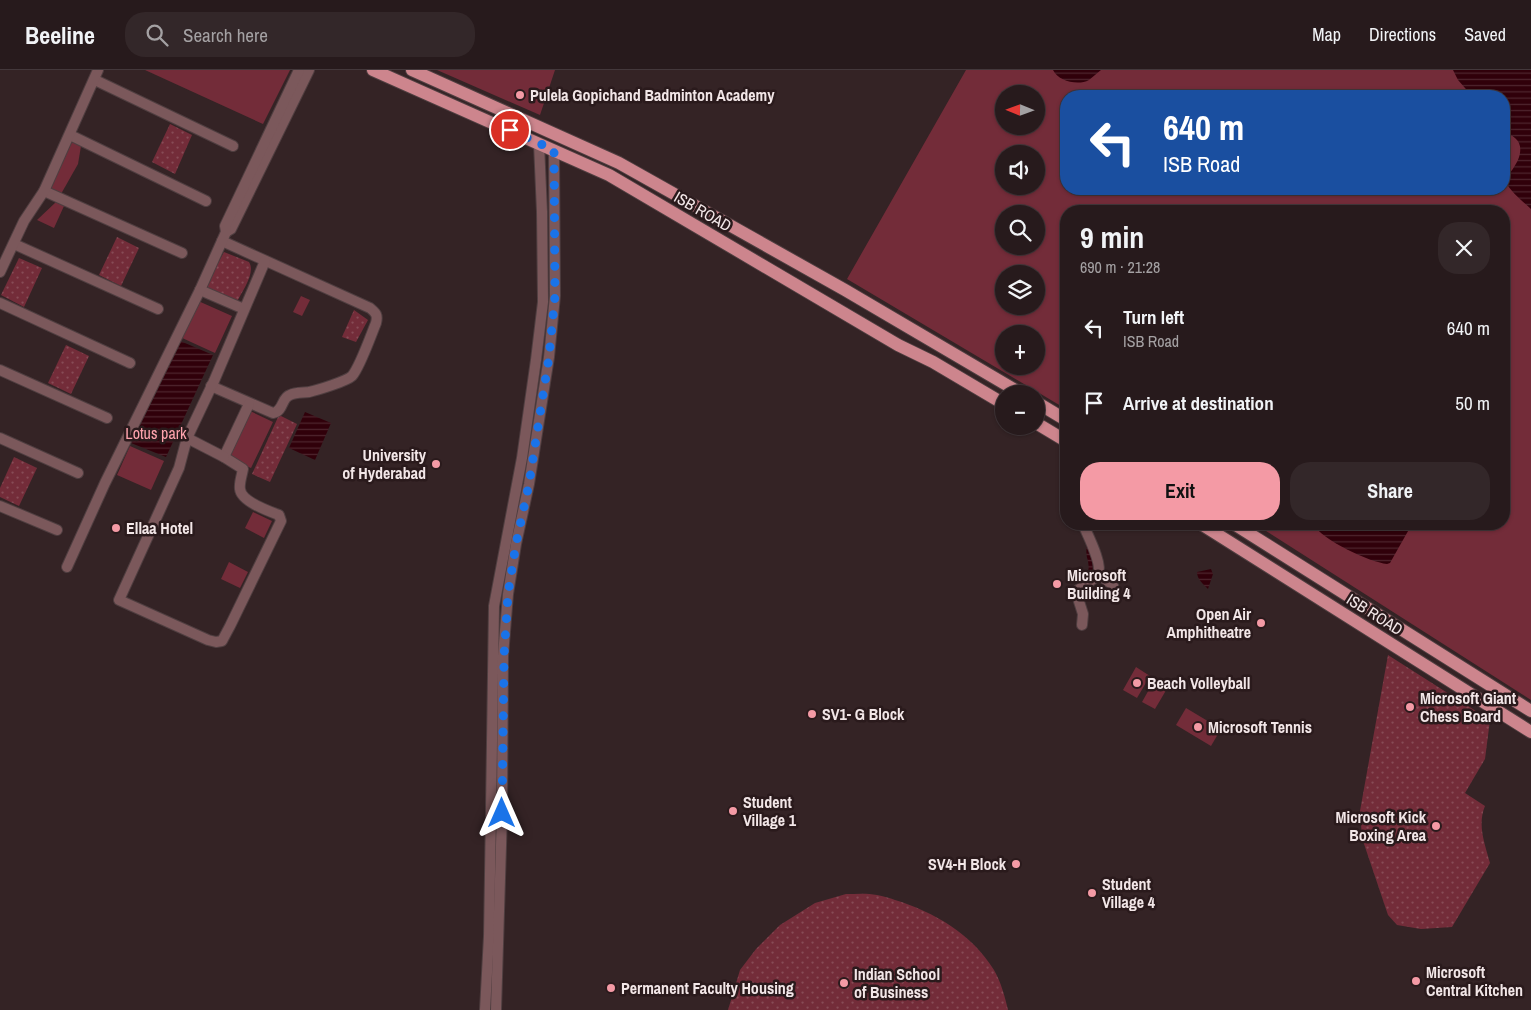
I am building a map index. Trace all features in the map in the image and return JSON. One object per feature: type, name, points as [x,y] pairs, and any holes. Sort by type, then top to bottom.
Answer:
[{"type":"main road","name":"ISB ROAD","points":[[373,70],[609,175],[889,340],[933,362],[995,399]]},
{"type":"main road","name":"ISB ROAD","points":[[414,70],[619,163],[845,290],[1007,385]]},
{"type":"main road","points":[[1045,407],[1060,416]]},
{"type":"main road","points":[[1045,428],[1060,437]]},
{"type":"main road","name":"ISB ROAD","points":[[1211,530],[1531,732]]},
{"type":"main road","name":"ISB ROAD","points":[[1244,530],[1531,711]]},
{"type":"street","points":[[224,237],[224,226],[299,70]]},
{"type":"street","points":[[67,567],[105,483],[224,237],[232,229],[309,70]]},
{"type":"street","points":[[409,85],[414,70]]},
{"type":"street","points":[[0,272],[24,221],[44,191],[97,75],[233,146]]},
{"type":"street","points":[[70,135],[206,201]]},
{"type":"street","points":[[485,1010],[489,936],[494,606],[522,458],[542,302],[542,212],[539,144]]},
{"type":"street","points":[[496,1010],[502,813],[504,656],[516,544],[529,484],[549,357],[555,296],[554,150]]},
{"type":"street","points":[[44,191],[182,253]]},
{"type":"street","points":[[211,386],[249,404],[276,413],[286,397],[291,394],[308,392],[340,382],[352,376],[360,362],[377,317],[370,308],[265,261],[224,237]]},
{"type":"street","points":[[14,244],[158,309]]},
{"type":"street","points":[[187,438],[243,469],[240,490],[243,497],[279,515],[280,521],[230,626],[222,641],[216,642],[119,600],[179,468],[187,438],[265,261]]},
{"type":"street","points":[[200,290],[244,309]]},
{"type":"street","points":[[0,303],[130,363]]},
{"type":"street","points":[[0,370],[107,418]]},
{"type":"street","points":[[224,457],[249,404]]},
{"type":"street","points":[[0,438],[78,473]]},
{"type":"street","points":[[0,506],[57,530]]},
{"type":"street","points":[[1082,625],[1083,614],[1076,594],[1098,574],[1099,570],[1096,554],[1086,530]]},
{"type":"street","points":[[1098,574],[1113,585]]},
{"type":"shaded area","points":[[145,70],[290,70],[263,124]]},
{"type":"shaded area","name":"Pulela Gopichand Badminton Academy","points":[[437,70],[555,70],[540,115]]},
{"type":"shaded area","points":[[966,70],[1531,70],[1531,700],[1264,530],[1510,530],[1510,205],[1060,205],[1060,405],[1045,397],[1045,385],[1026,385],[1009,375],[1045,375],[1045,325],[995,325],[995,367],[847,279]]},
{"type":"shaded area","points":[[1053,70],[1101,70],[1089,80],[1079,83],[1064,80]]},
{"type":"shaded area","points":[[1453,70],[1531,70],[1531,209],[1510,188],[1510,173],[1518,160],[1520,148],[1518,141],[1510,135],[1510,90],[1467,90],[1458,80]]},
{"type":"shaded area","points":[[170,124],[192,135],[175,174],[152,162]]},
{"type":"shaded area","points":[[72,142],[81,146],[78,164],[61,194],[49,190]]},
{"type":"shaded area","points":[[56,202],[64,206],[54,228],[37,220]]},
{"type":"shaded area","points":[[117,237],[139,248],[121,286],[99,275]]},
{"type":"shaded area","points":[[224,252],[249,262],[251,266],[250,277],[237,302],[205,287]]},
{"type":"shaded area","points":[[19,258],[42,268],[24,307],[1,295]]},
{"type":"shaded area","points":[[301,296],[310,300],[302,316],[293,312]]},
{"type":"shaded area","points":[[196,300],[232,316],[215,353],[180,337]]},
{"type":"shaded area","points":[[354,310],[368,320],[356,342],[342,337]]},
{"type":"shaded area","name":"Lotus park","points":[[178,340],[213,355],[166,457],[131,443]]},
{"type":"shaded area","points":[[66,345],[89,356],[71,394],[48,383]]},
{"type":"shaded area","points":[[248,410],[273,422],[251,468],[224,457]]},
{"type":"shaded area","points":[[305,412],[331,423],[315,460],[289,448]]},
{"type":"shaded area","points":[[279,415],[297,424],[270,482],[252,474]]},
{"type":"shaded area","points":[[130,446],[164,461],[151,490],[117,475]]},
{"type":"shaded area","points":[[14,457],[37,468],[19,506],[0,497],[0,488]]},
{"type":"shaded area","points":[[253,512],[272,521],[264,538],[245,528]]},
{"type":"shaded area","points":[[1318,530],[1409,530],[1390,563],[1387,564],[1369,559],[1326,537]]},
{"type":"shaded area","points":[[1087,544],[1093,570],[1092,574],[1082,582],[1082,576],[1088,572],[1089,568],[1086,552]]},
{"type":"shaded area","points":[[229,562],[248,572],[240,588],[221,579]]},
{"type":"shaded area","points":[[1211,569],[1213,574],[1208,589],[1199,579],[1197,572]]},
{"type":"shaded area","points":[[1388,655],[1490,720],[1485,759],[1465,793],[1485,806],[1482,827],[1490,863],[1452,927],[1421,929],[1397,925],[1388,915],[1362,838],[1360,811]]},
{"type":"shaded area","name":"Beach Volleyball","points":[[1136,667],[1150,676],[1137,698],[1123,690]]},
{"type":"shaded area","points":[[1155,679],[1168,687],[1155,709],[1142,702]]},
{"type":"shaded area","name":"Microsoft Tennis","points":[[1186,708],[1221,729],[1211,746],[1176,725]]},
{"type":"shaded area","points":[[846,894],[869,894],[889,898],[924,911],[951,926],[975,946],[994,970],[1001,985],[1008,1010],[728,1010],[740,970],[756,949],[780,925],[815,903]]},
{"type":"place","name":"Pulela Gopichand Badminton Academy","points":[[520,95]]},
{"type":"place","name":"University of Hyderabad","points":[[436,464]]},
{"type":"place","name":"Ellaa Hotel","points":[[116,528]]},
{"type":"place","name":"Microsoft Building 4","points":[[1057,584]]},
{"type":"place","name":"Open Air Amphitheatre","points":[[1261,623]]},
{"type":"place","name":"Beach Volleyball","points":[[1137,683]]},
{"type":"place","name":"Microsoft Giant Chess Board","points":[[1410,707]]},
{"type":"place","name":"SV1- G Block","points":[[812,714]]},
{"type":"place","name":"Microsoft Tennis","points":[[1198,727]]},
{"type":"place","name":"Student Village 1","points":[[733,811]]},
{"type":"place","name":"Microsoft Kick Boxing Area","points":[[1436,826]]},
{"type":"place","name":"SV4-H Block","points":[[1016,864]]},
{"type":"place","name":"Student Village 4","points":[[1092,893]]},
{"type":"place","name":"Microsoft Central Kitchen","points":[[1416,981]]},
{"type":"place","name":"Indian School of Business","points":[[844,983]]},
{"type":"place","name":"Permanent Faculty Housing","points":[[611,988]]},
{"type":"route","points":[[502,813],[504,656],[508,594],[516,544],[529,484],[549,357],[555,296],[554,150],[510,130]]}]
